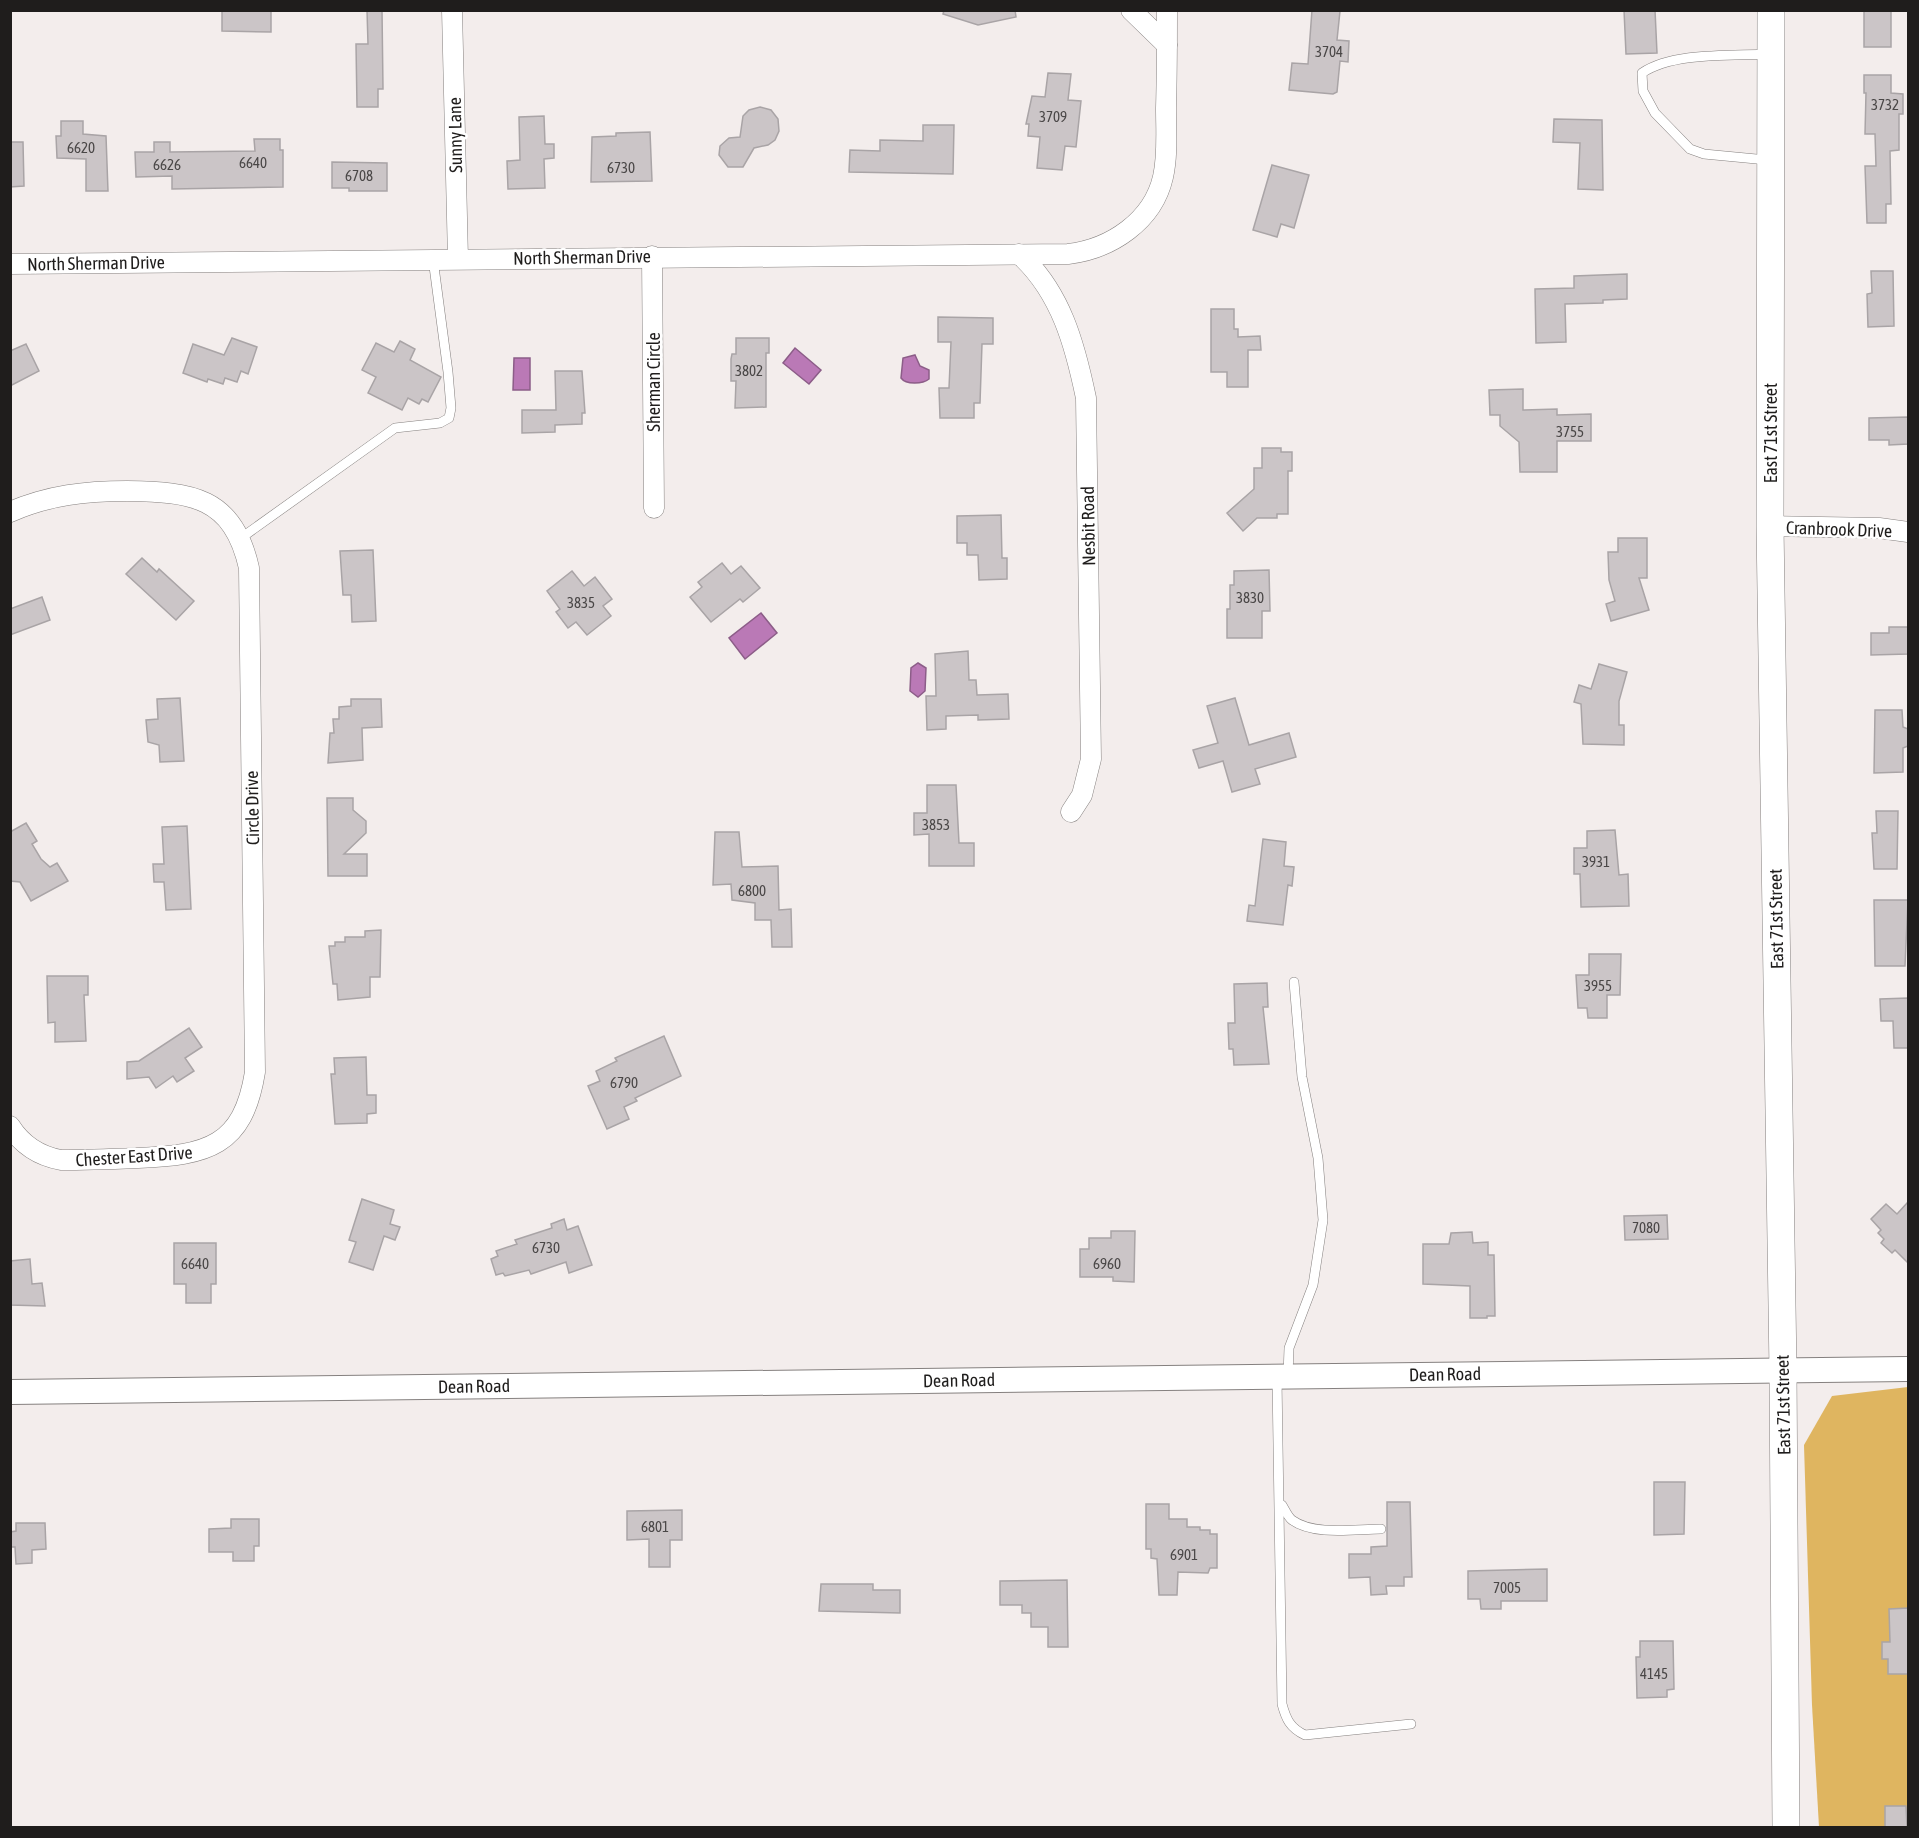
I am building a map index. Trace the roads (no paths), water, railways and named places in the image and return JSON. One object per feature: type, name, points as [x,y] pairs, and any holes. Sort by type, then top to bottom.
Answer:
[{"type":"main road","name":"East 71st Street","points":[[1771,10],[1770,526],[1783,1370],[1786,1827]]},
{"type":"street","name":"Sunny Lane","points":[[452,10],[458,259]]},
{"type":"street","points":[[1131,10],[1167,45]]},
{"type":"street","name":"North Sherman Drive","points":[[10,264],[652,256],[1068,254],[1094,249],[1117,238],[1142,216],[1160,186],[1165,161],[1167,10]]},
{"type":"street","name":"Nesbit Road","points":[[1019,254],[1047,287],[1063,316],[1078,356],[1086,398],[1091,759],[1082,795],[1071,812]]},
{"type":"street","name":"Sherman Circle","points":[[652,256],[654,508]]},
{"type":"street","name":"Circle Drive","points":[[10,512],[38,501],[70,493],[167,492],[200,498],[225,517],[241,538],[249,568],[255,1072],[249,1104]]},
{"type":"street","name":"Cranbrook Drive","points":[[1770,526],[1879,528],[1908,532]]},
{"type":"street","name":"Chester East Drive","points":[[10,1126],[30,1148],[44,1156],[60,1160],[181,1156],[203,1150],[225,1138],[249,1104]]},
{"type":"street","name":"Dean Road","points":[[10,1392],[1908,1369]]},
{"type":"lane","points":[[1770,54],[1704,57],[1655,64],[1642,73],[1643,91],[1655,112],[1690,149],[1704,154],[1770,160]]},
{"type":"lane","points":[[241,538],[395,429],[440,423],[449,418],[451,408],[433,259]]},
{"type":"lane","points":[[1294,982],[1302,1077],[1318,1158],[1323,1221],[1313,1285],[1289,1347],[1283,1376],[1279,1578],[1282,1704],[1286,1717],[1294,1730],[1305,1735],[1411,1724]]},
{"type":"lane","points":[[1280,1503],[1291,1519],[1318,1529],[1381,1529]]}]
